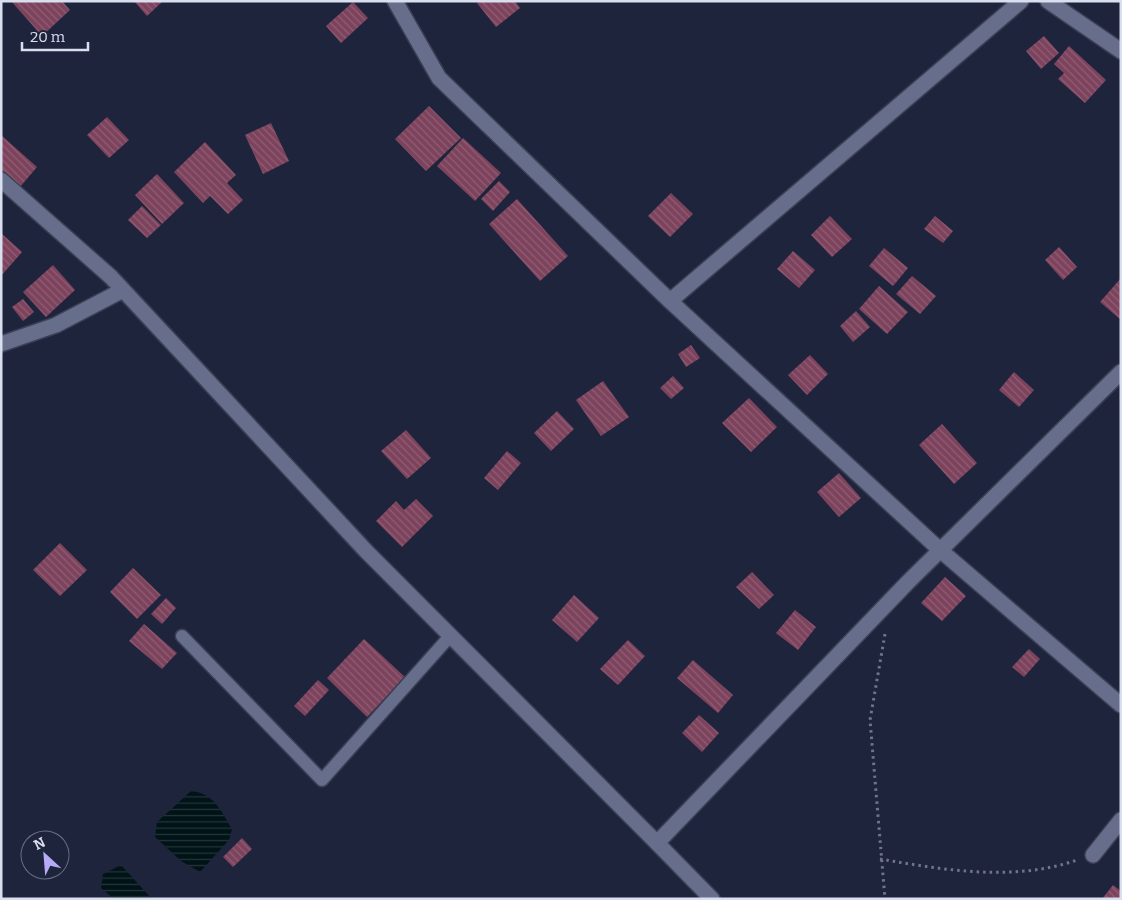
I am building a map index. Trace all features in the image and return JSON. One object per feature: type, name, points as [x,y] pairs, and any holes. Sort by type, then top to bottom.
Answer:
[{"type":"street","points":[[395,1],[439,78],[670,301],[940,550],[1121,705]]},
{"type":"street","points":[[670,301],[1021,1]]},
{"type":"street","points":[[1048,1],[1121,51]]},
{"type":"street","points":[[1,180],[123,290],[366,551],[712,899]]},
{"type":"street","points":[[1,344],[56,325],[123,290]]},
{"type":"street","points":[[657,843],[940,550],[1121,372]]},
{"type":"street","points":[[1092,855],[1121,820]]},
{"type":"lane","points":[[182,636],[322,780],[451,635]]},
{"type":"path","points":[[885,899],[880,859],[870,720],[891,600]]},
{"type":"path","points":[[880,859],[966,872],[1053,868],[1092,855]]},
{"type":"shaded area","points":[[191,791],[199,792],[211,799],[232,829],[229,840],[200,872],[181,861],[155,837],[157,822]]},
{"type":"shaded area","points":[[121,865],[152,899],[114,899],[101,888],[103,874]]},
{"type":"building","points":[[11,1],[62,1],[70,10],[42,36]]},
{"type":"building","points":[[134,1],[163,1],[147,16]]},
{"type":"building","points":[[479,1],[515,1],[520,8],[496,27],[477,3]]},
{"type":"building","points":[[353,2],[368,18],[341,43],[326,26]]},
{"type":"building","points":[[1044,36],[1059,53],[1041,69],[1026,51]]},
{"type":"building","points":[[1069,46],[1106,80],[1085,103],[1058,79],[1064,73],[1054,64]]},
{"type":"building","points":[[429,106],[461,138],[426,171],[395,139]]},
{"type":"building","points":[[107,117],[129,140],[109,158],[87,135]]},
{"type":"building","points":[[271,123],[289,161],[263,174],[245,135]]},
{"type":"building","points":[[1,135],[37,167],[20,187],[1,170]]},
{"type":"building","points":[[463,138],[501,173],[475,201],[437,166]]},
{"type":"building","points":[[205,142],[236,175],[227,183],[243,200],[228,214],[210,196],[203,203],[174,172]]},
{"type":"building","points":[[157,174],[184,203],[162,224],[135,195]]},
{"type":"building","points":[[499,181],[510,192],[493,211],[481,199]]},
{"type":"building","points":[[671,193],[693,214],[670,237],[648,216]]},
{"type":"building","points":[[517,199],[568,256],[540,281],[489,224]]},
{"type":"building","points":[[142,206],[161,225],[147,238],[128,220]]},
{"type":"building","points":[[830,216],[852,239],[832,257],[811,235]]},
{"type":"building","points":[[935,216],[953,231],[943,243],[924,229]]},
{"type":"building","points":[[1,233],[22,252],[1,276]]},
{"type":"building","points":[[1059,247],[1077,267],[1063,280],[1045,260]]},
{"type":"building","points":[[884,248],[908,268],[893,286],[869,266]]},
{"type":"building","points":[[793,251],[815,270],[799,288],[777,269]]},
{"type":"building","points":[[53,265],[75,290],[46,317],[23,292]]},
{"type":"building","points":[[912,276],[936,296],[920,314],[896,294]]},
{"type":"building","points":[[1121,278],[1121,320],[1100,302]]},
{"type":"building","points":[[879,286],[908,312],[887,334],[859,309]]},
{"type":"building","points":[[23,299],[34,312],[23,321],[12,307]]},
{"type":"building","points":[[856,311],[870,327],[853,342],[840,326]]},
{"type":"building","points":[[691,345],[700,358],[686,367],[678,354]]},
{"type":"building","points":[[810,355],[828,374],[807,395],[788,375]]},
{"type":"building","points":[[1014,372],[1034,390],[1019,407],[999,390]]},
{"type":"building","points":[[673,376],[684,388],[671,399],[660,388]]},
{"type":"building","points":[[603,381],[629,417],[601,436],[576,400]]},
{"type":"building","points":[[749,398],[777,427],[751,452],[722,423]]},
{"type":"building","points":[[557,411],[574,429],[551,451],[534,433]]},
{"type":"building","points":[[942,424],[977,463],[954,484],[919,445]]},
{"type":"building","points":[[406,430],[431,458],[407,479],[381,451]]},
{"type":"building","points":[[507,451],[521,463],[498,490],[484,478]]},
{"type":"building","points":[[839,473],[861,498],[839,517],[817,492]]},
{"type":"building","points":[[416,499],[433,516],[402,547],[376,521],[396,501],[404,510]]},
{"type":"building","points":[[60,543],[87,570],[60,596],[33,570]]},
{"type":"building","points":[[133,568],[161,595],[137,619],[110,592]]},
{"type":"building","points":[[752,572],[774,595],[759,609],[736,587]]},
{"type":"building","points":[[945,577],[966,596],[942,621],[921,603]]},
{"type":"building","points":[[574,595],[599,618],[577,642],[552,620]]},
{"type":"building","points":[[166,598],[176,608],[162,624],[151,614]]},
{"type":"building","points":[[795,610],[816,627],[798,650],[776,633]]},
{"type":"building","points":[[144,624],[177,653],[162,669],[129,641]]},
{"type":"building","points":[[364,639],[405,677],[367,717],[327,678]]},
{"type":"building","points":[[628,640],[645,656],[618,685],[600,669]]},
{"type":"building","points":[[1029,649],[1040,659],[1024,677],[1012,667]]},
{"type":"building","points":[[693,660],[733,695],[718,713],[677,678]]},
{"type":"building","points":[[318,680],[329,690],[305,716],[294,706]]},
{"type":"building","points":[[699,715],[719,733],[702,752],[682,733]]},
{"type":"building","points":[[242,838],[252,849],[233,867],[223,857]]},
{"type":"building","points":[[1113,885],[1121,891],[1121,899],[1102,899]]}]
